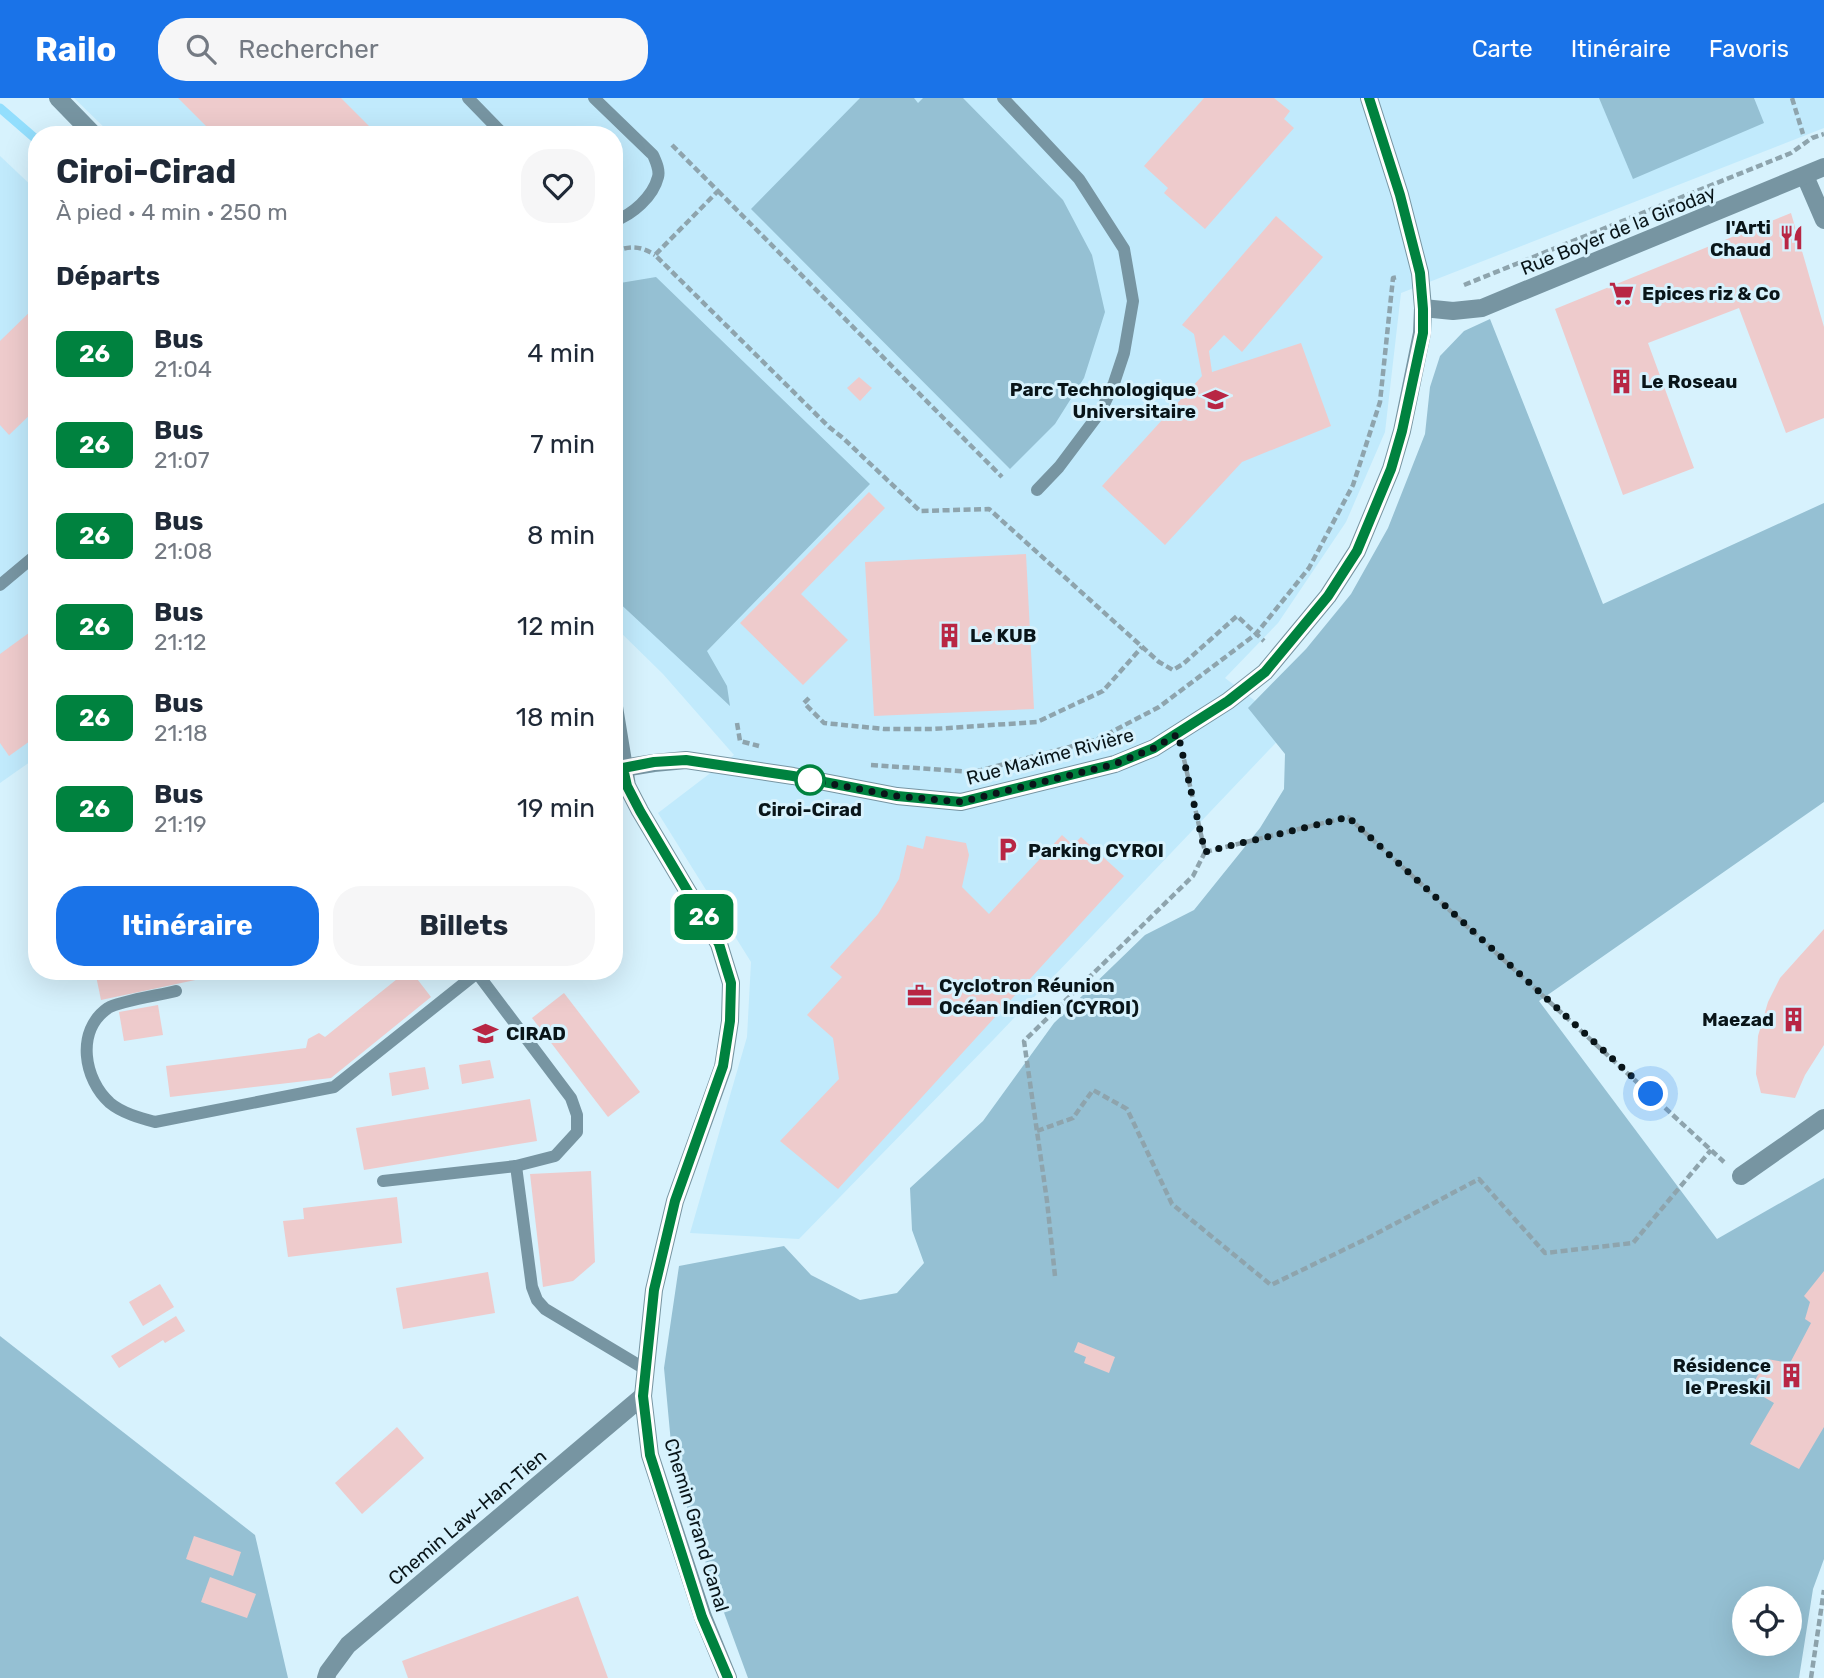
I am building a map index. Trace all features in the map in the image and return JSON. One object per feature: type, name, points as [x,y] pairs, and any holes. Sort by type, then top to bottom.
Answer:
[{"type":"street","name":"Rue Maxime Rivière","points":[[623,768],[686,760],[793,776],[897,796],[961,802],[1115,764],[1154,748],[1228,701],[1265,672],[1328,596],[1357,551],[1402,431],[1423,333],[1420,273],[1400,195],[1370,98]]},
{"type":"street","points":[[65,100],[87,126]]},
{"type":"street","name":"Rue Boyer de la Giroday","points":[[1423,309],[1453,311],[1482,308],[1824,167]]},
{"type":"street","points":[[1805,176],[1824,220]]},
{"type":"street","name":"Chemin Grand Canal","points":[[623,768],[627,786],[640,811],[719,944],[731,983],[730,1021],[723,1066],[675,1201],[654,1290],[643,1396],[650,1455],[702,1617],[728,1678]]},
{"type":"street","points":[[1741,1177],[1824,1118]]},
{"type":"street","name":"Chemin Law-Han-Tien","points":[[326,1678],[348,1645],[643,1396]]},
{"type":"lane","points":[[468,98],[496,126]]},
{"type":"lane","points":[[594,98],[653,155],[657,165],[658,176],[651,191],[639,206],[623,217]]},
{"type":"lane","points":[[1003,98],[1079,179],[1124,249],[1133,301],[1124,353],[1101,411],[1059,467],[1037,490]]},
{"type":"lane","points":[[0,585],[28,562]]},
{"type":"lane","points":[[176,991],[109,1007],[89,1033],[86,1056],[92,1081],[111,1104],[155,1122],[334,1087],[468,980]]},
{"type":"lane","points":[[383,1181],[516,1166],[555,1156],[577,1132],[577,1115],[571,1098],[482,980]]},
{"type":"lane","points":[[516,1166],[532,1287],[537,1300],[545,1309],[645,1370]]},
{"type":"path","points":[[1792,98],[1803,134]]},
{"type":"path","points":[[1453,290],[1791,153],[1812,138],[1824,134]]},
{"type":"path","points":[[669,142],[1002,477]]},
{"type":"path","points":[[655,255],[718,191]]},
{"type":"path","points":[[623,248],[641,247],[655,255],[829,427],[920,511],[989,509],[1159,662],[1173,670],[1237,616],[1280,656]]},
{"type":"path","points":[[865,764],[974,772],[1096,740],[1159,707],[1256,634],[1309,568],[1353,485],[1380,402],[1393,278]]},
{"type":"path","points":[[809,698],[804,703],[824,723],[884,729],[933,729],[1037,722],[1103,691],[1142,647]]},
{"type":"path","points":[[737,723],[740,741],[765,747]]},
{"type":"path","points":[[1055,1276],[1024,1041],[1193,876],[1205,852],[1178,734]]},
{"type":"path","points":[[1205,852],[1348,817],[1741,1177]]},
{"type":"path","points":[[1037,1131],[1073,1118],[1093,1090],[1127,1109],[1172,1204],[1271,1285],[1368,1238],[1479,1179],[1545,1252],[1633,1243],[1711,1150]]},
{"type":"path","points":[[1811,1678],[1824,1590]]},
{"type":"shaded area","points":[[74,98],[1824,98],[1824,128],[1401,293],[1385,432],[1346,522],[1278,623],[1225,678],[1288,730],[799,1239],[690,1233],[747,1037],[751,962],[658,813],[734,755],[663,674],[623,635],[623,126],[103,126]]},
{"type":"shaded area","points":[[860,98],[914,98],[918,103],[923,98],[963,98],[1063,200],[1092,255],[1105,312],[1084,378],[1055,424],[1010,469],[751,209]]},
{"type":"shaded area","points":[[1599,98],[1754,98],[1764,123],[1633,179]]},
{"type":"shaded area","points":[[0,156],[28,182],[28,763],[0,783]]},
{"type":"shaded area","points":[[656,277],[870,484],[707,651],[727,686],[730,706],[623,606],[623,282]]},
{"type":"shaded area","points":[[1490,319],[1603,604],[1824,503],[1824,802],[1539,1001],[1717,1239],[1824,1178],[1824,1559],[1813,1589],[1799,1678],[748,1678],[693,1528],[672,1454],[664,1368],[679,1266],[784,1246],[811,1275],[860,1300],[897,1293],[924,1263],[912,1230],[910,1188],[983,1121],[1054,1023],[1145,935],[1194,910],[1260,828],[1284,789],[1285,754],[1248,708],[1306,649],[1351,594],[1388,528],[1425,434],[1430,387],[1440,356],[1464,331]]},
{"type":"shaded area","points":[[0,1336],[255,1535],[288,1678],[0,1678]]},
{"type":"building","points":[[178,98],[341,98],[369,126],[206,126]]},
{"type":"building","points":[[1204,98],[1274,98],[1290,111],[1284,119],[1294,128],[1205,229],[1164,193],[1168,188],[1144,166]]},
{"type":"building","name":"Le Roseau","points":[[1791,213],[1824,327],[1824,418],[1786,433],[1739,308],[1648,343],[1694,468],[1623,495],[1555,309]]},
{"type":"building","points":[[1276,216],[1323,257],[1242,352],[1224,335],[1209,351],[1212,372],[1301,343],[1331,426],[1242,462],[1165,545],[1102,486],[1202,376],[1194,334],[1182,325]]},
{"type":"building","points":[[28,314],[28,417],[9,435],[0,425],[0,341]]},
{"type":"building","points":[[859,377],[872,388],[860,401],[847,388]]},
{"type":"building","points":[[869,492],[885,508],[801,594],[848,640],[803,685],[740,623]]},
{"type":"building","name":"Le KUB","points":[[1026,554],[1034,709],[874,716],[865,562]]},
{"type":"building","points":[[28,634],[28,742],[9,756],[0,743],[0,654]]},
{"type":"building","name":"Cyclotron Réunion Océan Indien (CYROI)","points":[[1062,835],[1073,845],[1081,837],[1124,876],[838,1189],[780,1141],[839,1079],[833,1038],[807,1015],[842,977],[830,967],[878,914],[899,879],[907,845],[923,849],[926,836],[966,843],[969,855],[962,887],[989,914]]},
{"type":"building","name":"Maezad","points":[[1824,929],[1824,1045],[1805,1075],[1795,1098],[1761,1093],[1756,1074],[1758,1036],[1768,1002],[1780,978]]},
{"type":"building","points":[[97,980],[195,980],[101,1000]]},
{"type":"building","points":[[396,980],[418,980],[431,997],[331,1078],[170,1097],[166,1066],[306,1048],[308,1039],[319,1033],[325,1037]]},
{"type":"building","points":[[564,993],[640,1092],[608,1117],[532,1018]]},
{"type":"building","points":[[158,1005],[163,1035],[124,1041],[119,1012]]},
{"type":"building","points":[[490,1060],[494,1078],[462,1084],[459,1065]]},
{"type":"building","points":[[425,1067],[429,1089],[392,1096],[389,1073]]},
{"type":"building","points":[[530,1099],[537,1141],[364,1170],[356,1128]]},
{"type":"building","points":[[591,1171],[595,1262],[573,1281],[543,1287],[530,1174]]},
{"type":"building","points":[[397,1197],[402,1243],[288,1257],[283,1221],[304,1219],[303,1208]]},
{"type":"building","name":"Résidence le Preskil","points":[[1824,1271],[1824,1427],[1799,1469],[1750,1444],[1774,1403],[1750,1389],[1767,1359],[1790,1363],[1811,1323],[1805,1319],[1810,1302],[1804,1296]]},
{"type":"building","points":[[488,1272],[495,1313],[403,1329],[396,1288]]},
{"type":"building","points":[[160,1284],[174,1307],[143,1326],[129,1302]]},
{"type":"building","points":[[176,1316],[185,1331],[165,1343],[163,1340],[119,1368],[111,1356]]},
{"type":"building","points":[[1078,1342],[1115,1357],[1109,1373],[1084,1363],[1086,1357],[1074,1352]]},
{"type":"building","points":[[397,1427],[424,1458],[362,1514],[335,1483]]},
{"type":"building","points":[[194,1536],[241,1552],[233,1576],[186,1559]]},
{"type":"building","points":[[210,1577],[256,1594],[247,1618],[201,1602]]},
{"type":"building","points":[[578,1596],[608,1678],[408,1678],[402,1661]]},
{"type":"waterway","points":[[0,108],[28,132]]},
{"type":"bus line","name":"26","points":[[728,1678],[702,1617],[650,1455],[643,1396],[654,1290],[675,1201],[723,1066],[730,1021],[731,983],[719,944],[640,811],[627,786],[623,768],[686,760],[793,776],[897,796],[961,802],[1115,764],[1154,748],[1193,726],[1265,672],[1328,596],[1357,551],[1391,469],[1423,333],[1420,273],[1400,195],[1369,98]]},
{"type":"place","name":"l'Arti Chaud","points":[[1791,238]]},
{"type":"place","name":"Epices riz & Co","points":[[1622,293]]},
{"type":"place","name":"Le Roseau","points":[[1621,381]]},
{"type":"place","name":"Parc Technologique Universitaire","points":[[1216,400]]},
{"type":"place","name":"Le KUB","points":[[950,635]]},
{"type":"place","name":"Ciroi-Cirad","points":[[810,780]]},
{"type":"place","name":"Parking CYROI","points":[[1008,850]]},
{"type":"place","name":"Cyclotron Réunion Océan Indien (CYROI)","points":[[919,996]]},
{"type":"place","name":"Maezad","points":[[1794,1019]]},
{"type":"place","name":"CIRAD","points":[[486,1033]]},
{"type":"place","name":"Résidence le Preskil","points":[[1791,1376]]},
{"type":"route","points":[[810,780],[897,796],[961,802],[1115,764],[1154,748],[1178,734],[1205,852],[1348,817],[1651,1094]]}]
